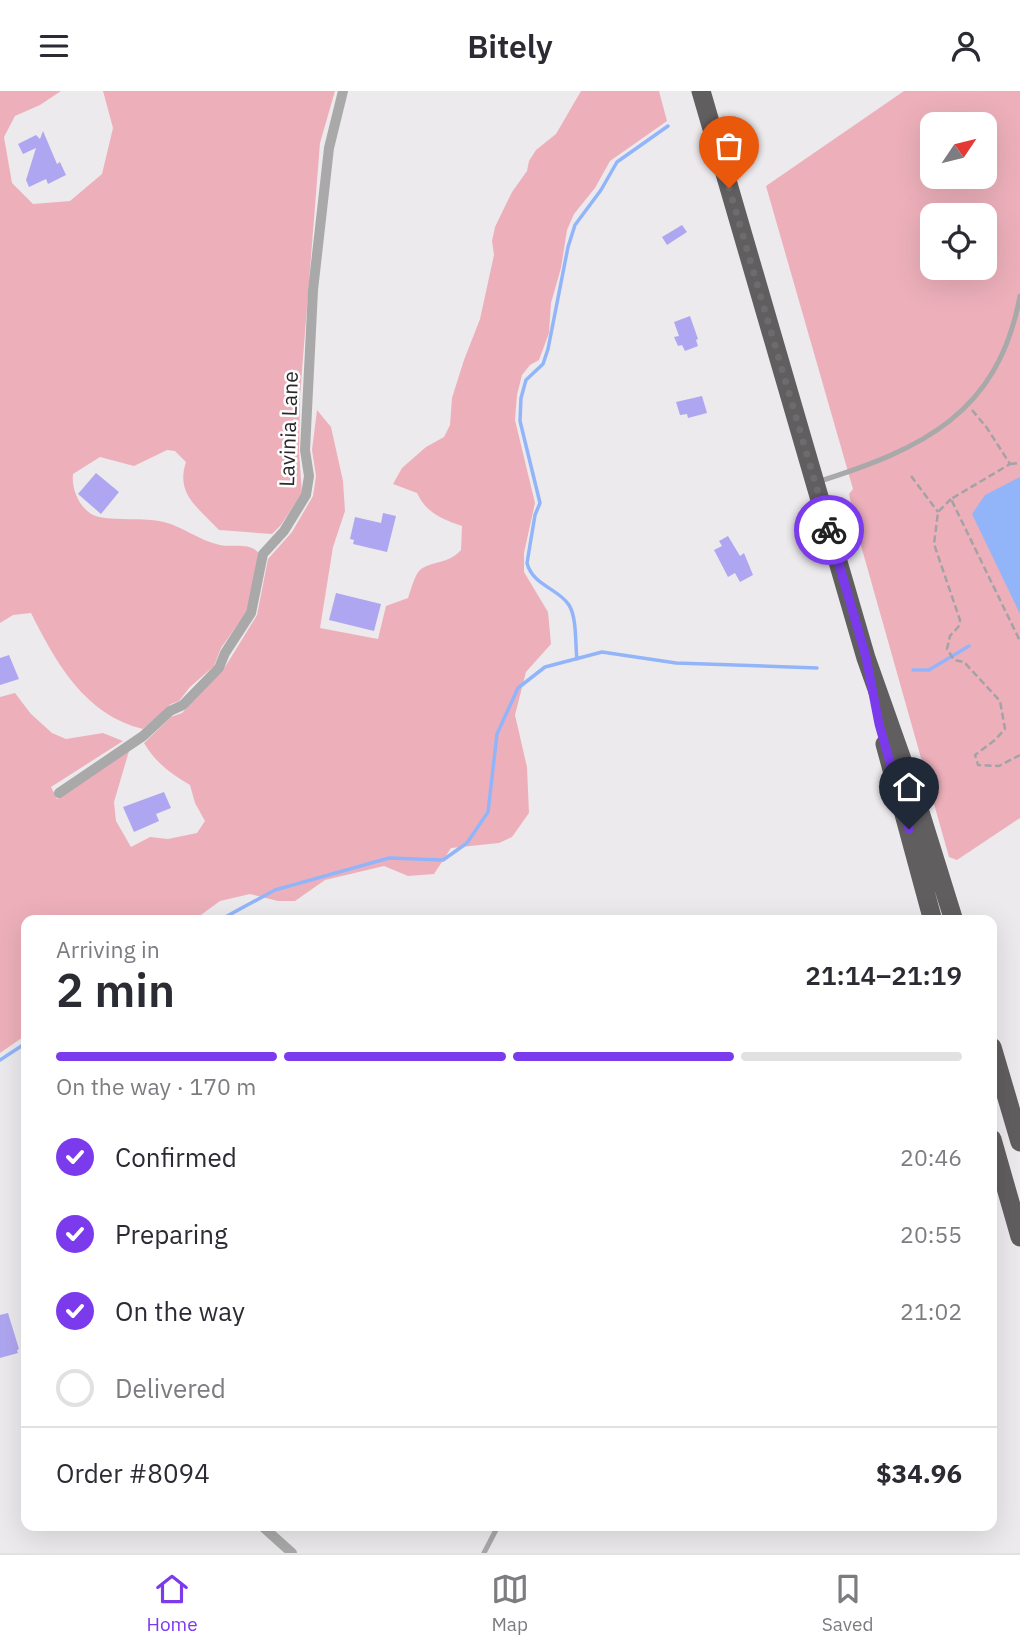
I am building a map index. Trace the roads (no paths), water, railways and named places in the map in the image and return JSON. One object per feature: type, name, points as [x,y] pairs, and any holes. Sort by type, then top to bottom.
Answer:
[{"type":"highway","points":[[701,91],[866,657],[916,799],[952,915]]},
{"type":"highway","points":[[866,657],[879,724],[931,915]]},
{"type":"highway","points":[[997,1064],[1020,1142]]},
{"type":"highway","points":[[997,1156],[1020,1237]]},
{"type":"street","name":"Lavinia Lane","points":[[59,793],[143,736],[170,711],[183,705],[219,668],[225,653],[251,613],[263,554],[284,531],[306,495],[309,476],[305,450],[313,290],[329,148],[343,91]]},
{"type":"street","points":[[268,1531],[292,1553]]},
{"type":"lane","points":[[816,483],[868,466],[915,445],[968,405],[1002,359],[1020,296]]},
{"type":"lane","points":[[484,1553],[495,1531]]},
{"type":"water","points":[[1020,477],[1020,614],[972,514],[985,495]]},
{"type":"waterway","points":[[577,659],[572,610],[564,599],[535,577],[527,563],[535,515],[540,503],[520,421],[521,398],[526,380],[543,364],[548,349],[568,247],[575,225],[601,190],[617,162],[668,126]]},
{"type":"waterway","points":[[913,670],[929,670],[969,646]]},
{"type":"waterway","points":[[229,915],[275,890],[389,858],[443,860],[467,843],[488,812],[497,734],[518,688],[545,667],[602,652],[676,663],[817,668]]},
{"type":"waterway","points":[[0,1060],[21,1046]]}]
